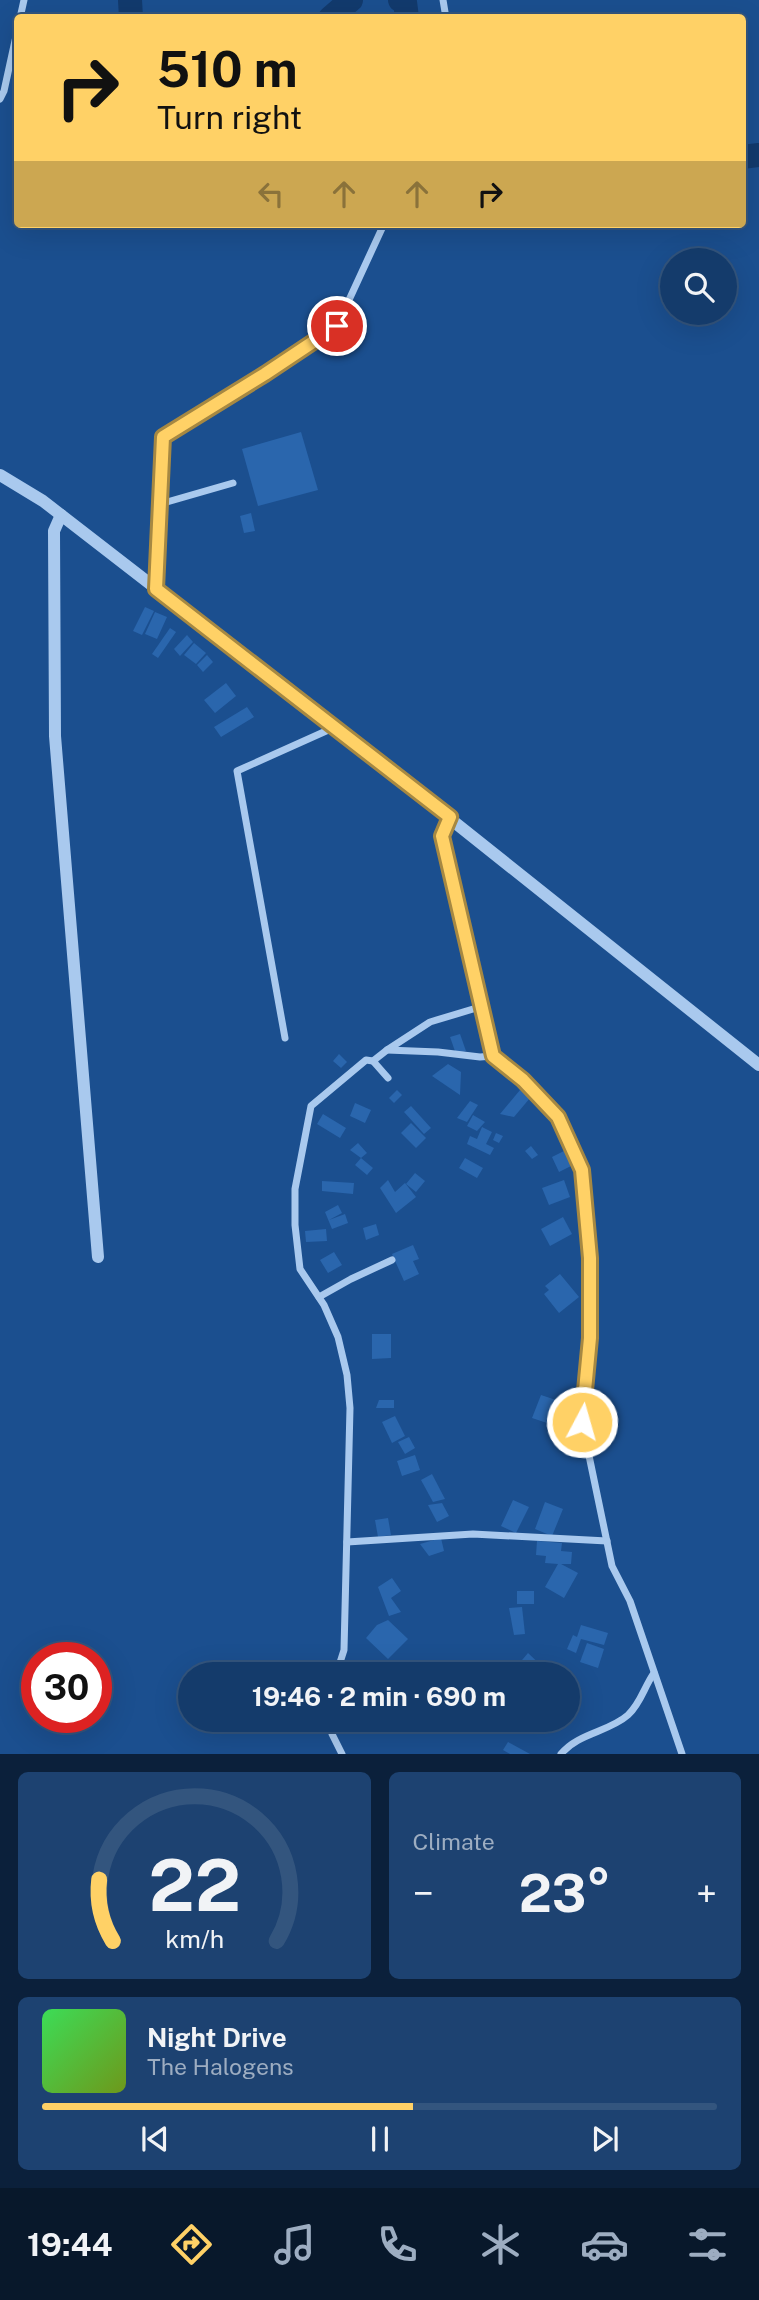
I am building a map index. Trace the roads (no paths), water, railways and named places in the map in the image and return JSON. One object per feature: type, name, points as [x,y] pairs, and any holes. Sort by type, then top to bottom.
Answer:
[{"type":"street","points":[[0,99],[14,46]]},
{"type":"street","points":[[156,589],[163,437],[337,326],[382,228]]},
{"type":"street","points":[[0,475],[43,501],[335,727],[759,1065]]},
{"type":"street","points":[[160,504],[233,483]]},
{"type":"street","points":[[61,515],[54,531],[55,736],[98,1257]]},
{"type":"street","points":[[285,1038],[237,771],[335,727]]},
{"type":"street","points":[[450,817],[442,836],[493,1056],[523,1080],[558,1117],[582,1170],[590,1258],[590,1338],[582,1422],[612,1566],[630,1601],[682,1754]]},
{"type":"street","points":[[373,1061],[430,1022],[483,1006]]},
{"type":"street","points":[[387,1051],[438,1052],[480,1058],[493,1056]]},
{"type":"street","points":[[340,1662],[344,1650],[347,1542],[350,1408],[347,1375],[338,1337],[319,1297],[300,1269],[295,1225],[295,1189],[311,1106],[366,1060],[373,1061],[388,1078]]},
{"type":"street","points":[[319,1297],[392,1261]]},
{"type":"street","points":[[347,1542],[473,1534],[607,1541]]},
{"type":"street","points":[[561,1754],[568,1745],[626,1718],[640,1703],[646,1684],[654,1673]]},
{"type":"street","points":[[332,1732],[342,1754]]},
{"type":"waterway","points":[[130,0],[131,14]]},
{"type":"waterway","points":[[335,14],[351,0]]},
{"type":"waterway","points":[[400,0],[405,2],[406,14]]},
{"type":"waterway","points":[[746,157],[759,155]]}]
